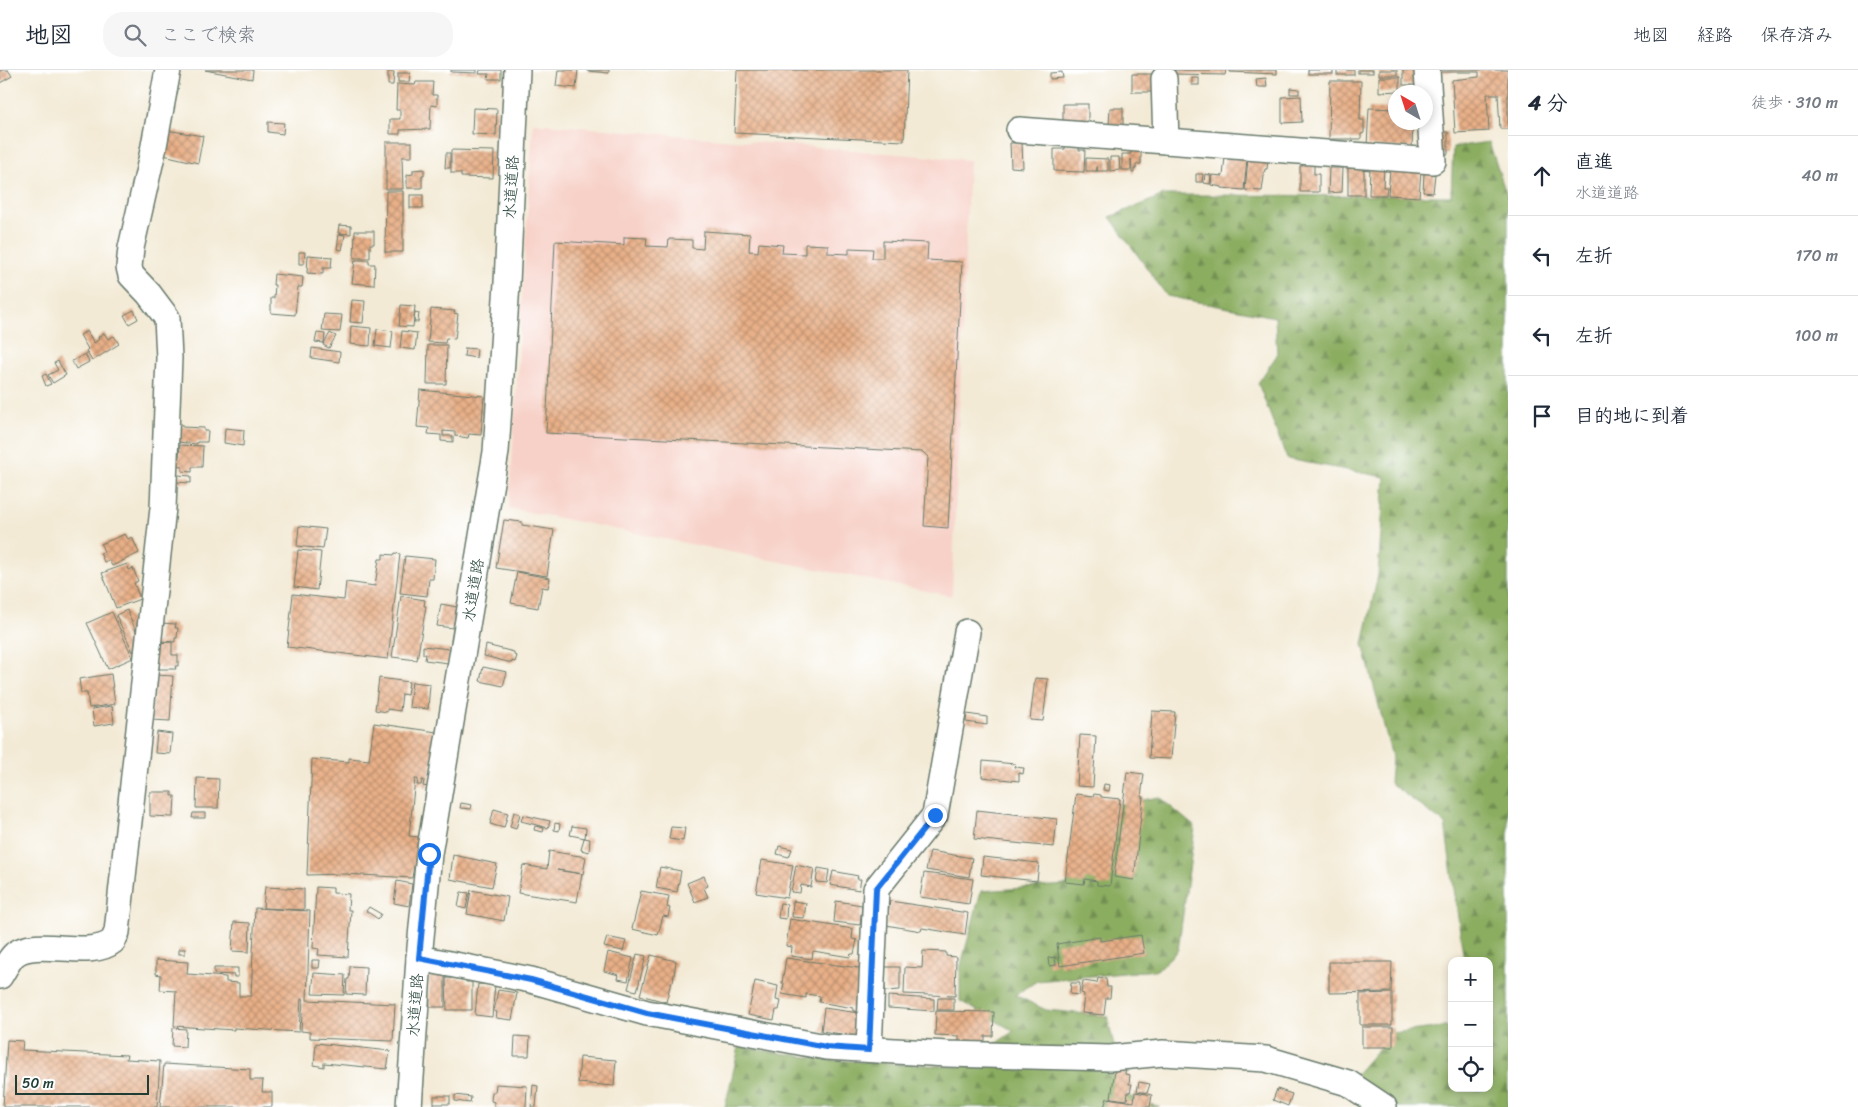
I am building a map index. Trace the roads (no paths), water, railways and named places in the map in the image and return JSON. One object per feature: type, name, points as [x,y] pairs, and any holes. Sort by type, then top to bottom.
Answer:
[{"type":"street","points":[[0,976],[14,954],[27,948],[100,948],[113,941],[117,932],[163,508],[169,358],[167,318],[149,294],[131,275],[129,267],[131,248],[153,151],[168,70]]},
{"type":"street","name":"水道道路","points":[[409,1107],[419,958],[429,854],[496,452],[507,284],[517,70]]},
{"type":"street","points":[[1019,130],[1433,161],[1427,70]]},
{"type":"street","points":[[1164,79],[1166,141]]},
{"type":"street","points":[[869,1050],[876,889],[935,815],[967,632]]},
{"type":"street","points":[[419,958],[531,980],[647,1013],[826,1047],[947,1054],[1110,1058],[1163,1053],[1266,1059],[1348,1083],[1384,1107]]}]
